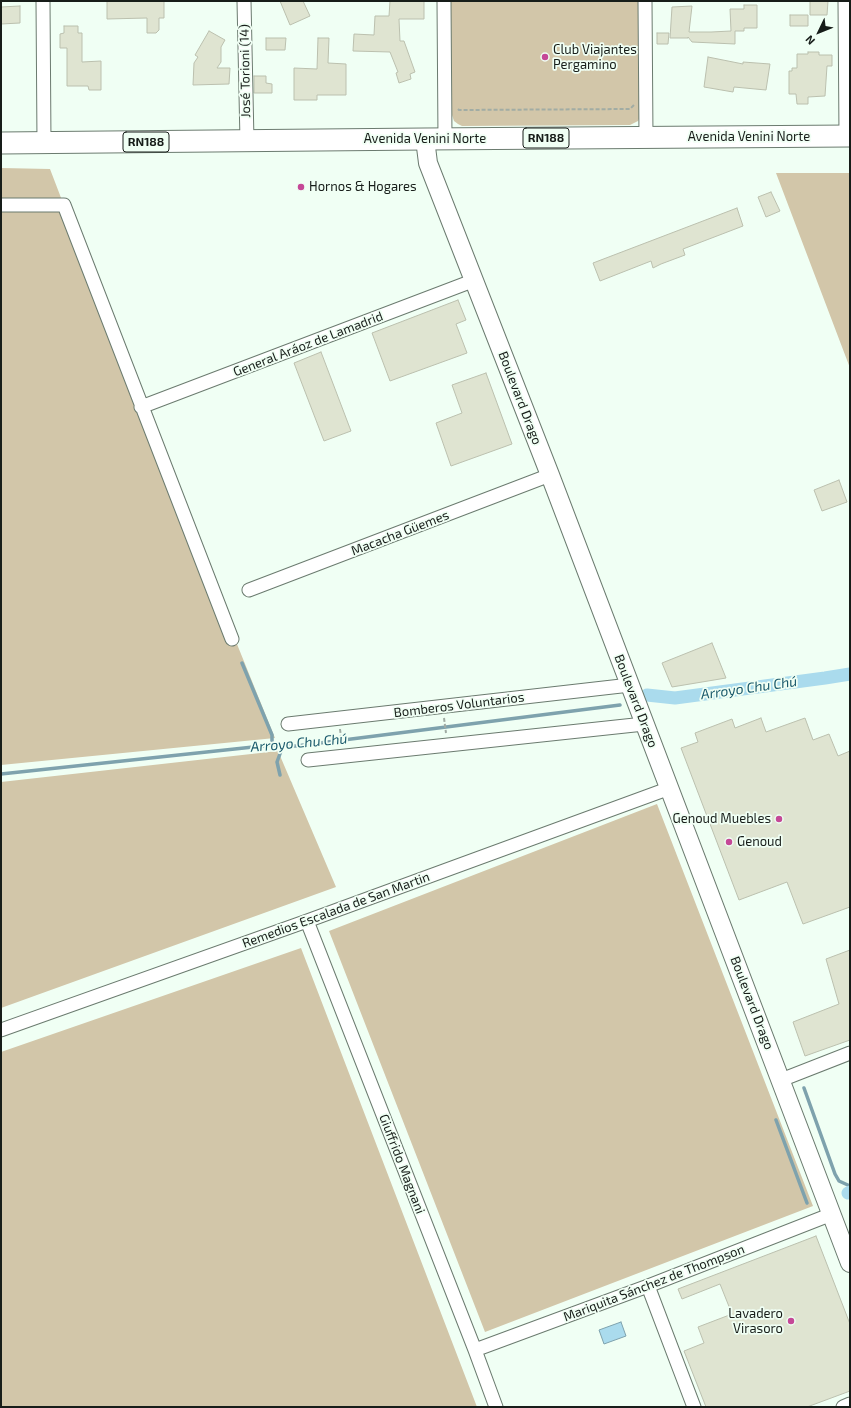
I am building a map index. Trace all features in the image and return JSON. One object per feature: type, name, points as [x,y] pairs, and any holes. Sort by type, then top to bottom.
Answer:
[{"type":"highway","name":"Avenida Venini Norte","points":[[1,143],[848,136]]},
{"type":"main road","name":"Boulevard Drago","points":[[435,139],[428,163],[475,280],[670,788],[850,1263]]},
{"type":"street","points":[[43,1],[44,143]]},
{"type":"street","name":"José Torioni (14)","points":[[244,1],[247,141]]},
{"type":"street","points":[[435,139],[445,106],[444,1]]},
{"type":"street","points":[[645,1],[646,137]]},
{"type":"street","points":[[845,1],[848,136]]},
{"type":"street","points":[[1,205],[64,205],[232,639]]},
{"type":"street","name":"General Aráoz de Lamadrid","points":[[142,407],[475,280]]},
{"type":"street","name":"Macacha Güemes","points":[[249,590],[550,476]]},
{"type":"street","name":"Bomberos Voluntarios","points":[[288,724],[631,687]]},
{"type":"street","points":[[308,760],[642,718]]},
{"type":"street","name":"Remedios Escalada de San Martin","points":[[1,1030],[307,921],[670,788]]},
{"type":"street","name":"Giuffrido Magnani","points":[[307,921],[496,1407]]},
{"type":"street","points":[[781,1080],[850,1053]]},
{"type":"street","name":"Mariquita Sánchez de Thompson","points":[[475,1350],[648,1286],[832,1214]]},
{"type":"street","points":[[648,1286],[694,1407]]},
{"type":"street","points":[[843,1407],[850,1404]]},
{"type":"path","points":[[445,106],[454,105],[459,110],[630,109],[637,103],[646,103]]},
{"type":"path","points":[[445,721],[447,737]]},
{"type":"path","points":[[340,732],[342,748]]},
{"type":"shaded area","name":"Club Viajantes Pergamino","points":[[450,1],[640,1],[640,117],[638,121],[630,125],[462,126],[458,124],[454,121],[451,112]]},
{"type":"shaded area","points":[[1,168],[50,169],[141,407],[275,738],[1,765]]},
{"type":"shaded area","points":[[776,173],[850,173],[850,368]]},
{"type":"shaded area","points":[[278,751],[336,887],[1,1008],[1,782]]},
{"type":"shaded area","points":[[657,804],[813,1206],[485,1332],[329,931]]},
{"type":"shaded area","points":[[301,948],[477,1407],[1,1407],[1,1052]]},
{"type":"water","points":[[621,1322],[626,1336],[604,1344],[599,1330]]},
{"type":"building","points":[[107,1],[164,1],[164,18],[159,18],[159,30],[156,33],[147,33],[147,18],[107,19]]},
{"type":"building","points":[[280,1],[303,1],[310,16],[290,25]]},
{"type":"building","points":[[390,1],[424,1],[424,19],[399,19],[400,41],[404,41],[415,72],[410,74],[411,79],[399,83],[396,73],[398,72],[390,52],[353,51],[354,34],[374,35],[375,16],[389,16]]},
{"type":"building","points":[[810,1],[828,1],[827,15],[810,15]]},
{"type":"building","points":[[744,5],[757,5],[757,28],[744,28],[744,31],[735,31],[735,44],[692,42],[688,37],[670,38],[672,7],[692,6],[689,32],[711,32],[731,31],[730,9],[744,9]]},
{"type":"building","points":[[20,6],[20,23],[1,24],[1,7]]},
{"type":"building","points":[[790,15],[808,15],[808,26],[790,26]]},
{"type":"building","points":[[64,26],[78,26],[78,33],[82,33],[82,62],[101,61],[101,90],[89,90],[88,86],[67,86],[67,48],[60,48],[60,34],[64,33]]},
{"type":"building","points":[[209,31],[225,40],[221,47],[221,62],[217,68],[230,68],[229,84],[193,85],[194,63],[198,57],[195,55]]},
{"type":"building","points":[[657,33],[669,33],[668,44],[657,44]]},
{"type":"building","points":[[266,38],[286,38],[285,50],[266,50]]},
{"type":"building","points":[[318,38],[329,38],[328,63],[346,64],[346,95],[317,95],[317,100],[294,100],[294,68],[317,69]]},
{"type":"building","points":[[808,52],[819,52],[819,55],[832,55],[832,66],[827,66],[825,96],[808,97],[808,104],[797,104],[796,94],[789,94],[789,71],[792,71],[792,68],[797,68],[797,54],[808,54]]},
{"type":"building","points":[[708,57],[743,64],[743,62],[770,64],[766,90],[734,87],[733,92],[704,87]]},
{"type":"building","points":[[254,76],[266,76],[266,83],[272,84],[272,93],[254,93]]},
{"type":"building","points":[[771,192],[780,211],[766,217],[758,197]]},
{"type":"building","points":[[737,208],[743,226],[683,249],[685,255],[653,268],[651,261],[600,281],[593,263]]},
{"type":"building","points":[[458,300],[466,320],[456,324],[467,353],[390,381],[372,333]]},
{"type":"building","points":[[321,352],[351,431],[324,441],[294,363]]},
{"type":"building","points":[[486,373],[512,444],[451,466],[436,423],[462,413],[452,385]]},
{"type":"building","points":[[839,480],[847,502],[822,511],[814,490]]},
{"type":"building","points":[[712,643],[726,678],[672,687],[662,663]]},
{"type":"building","name":"Genoud Muebles","points":[[761,718],[766,732],[805,718],[813,740],[829,734],[838,756],[850,751],[850,907],[803,924],[787,882],[739,900],[681,748],[698,742],[695,733],[732,719],[735,728]]},
{"type":"building","points":[[850,950],[850,1040],[805,1056],[793,1022],[839,1004],[826,959]]},
{"type":"building","name":"Lavadero Virasoro","points":[[816,1236],[850,1324],[850,1391],[807,1407],[706,1407],[684,1351],[704,1343],[698,1327],[732,1314],[720,1284],[682,1299],[678,1289]]},
{"type":"waterway","points":[[242,663],[272,735],[272,745]]},
{"type":"waterway","name":"Arroyo Chu Chú","points":[[647,695],[675,698],[850,674]]},
{"type":"waterway","name":"Arroyo Chu Chú","points":[[1,774],[272,745],[296,746],[620,705]]},
{"type":"waterway","points":[[280,775],[277,762],[282,745]]},
{"type":"waterway","points":[[804,1088],[835,1174],[839,1181],[850,1186]]},
{"type":"waterway","points":[[776,1120],[807,1203]]},
{"type":"place","name":"Club Viajantes Pergamino","points":[[545,57]]},
{"type":"place","name":"Hornos & Hogares","points":[[301,187]]},
{"type":"place","name":"Genoud Muebles","points":[[779,819]]},
{"type":"place","name":"Genoud","points":[[729,842]]},
{"type":"place","name":"Lavadero Virasoro","points":[[791,1321]]}]
